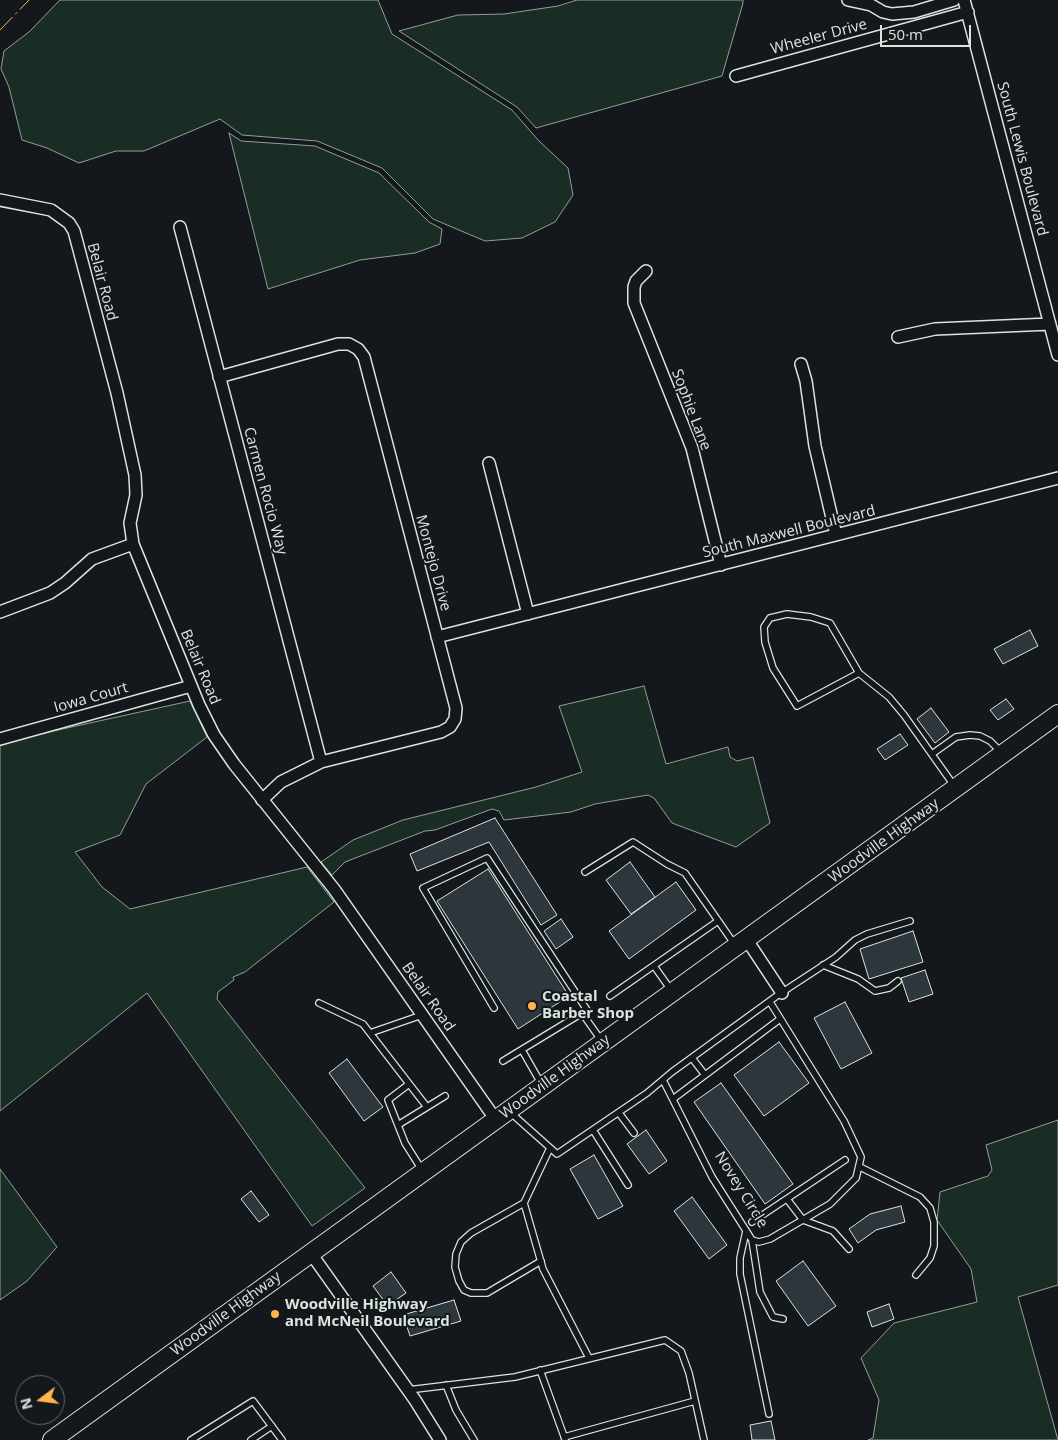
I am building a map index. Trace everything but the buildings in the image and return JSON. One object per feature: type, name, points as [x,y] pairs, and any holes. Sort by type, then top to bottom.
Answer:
[{"type":"main road","name":"Woodville Highway","points":[[55,1439],[310,1252],[673,993],[1058,714]]},
{"type":"street","points":[[848,0],[871,5],[883,12],[892,14],[914,12],[954,0]]},
{"type":"street","name":"South Lewis Boulevard","points":[[964,0],[1058,355]]},
{"type":"street","name":"Wheeler Drive","points":[[736,76],[968,12]]},
{"type":"street","name":"Belair Road","points":[[0,200],[51,210],[69,223],[74,231],[116,393],[134,474],[136,495],[130,523],[133,544],[191,686],[214,736],[334,890],[422,1015],[502,1115]]},
{"type":"street","name":"Carmen Rocio Way","points":[[180,227],[321,762]]},
{"type":"street","name":"Sophie Lane","points":[[646,271],[636,281],[633,294],[634,303],[692,448],[721,565]]},
{"type":"street","points":[[898,337],[935,329],[1050,324]]},
{"type":"street","name":"Montejo Drive","points":[[219,377],[338,344],[350,344],[358,349],[364,357],[456,708],[455,719],[450,727],[441,732],[321,762],[281,782],[262,800]]},
{"type":"street","points":[[802,364],[815,446],[836,536]]},
{"type":"street","points":[[489,463],[528,614]]},
{"type":"street","name":"South Maxwell Boulevard","points":[[437,637],[1058,478]]},
{"type":"street","points":[[0,612],[50,592],[65,583],[92,559],[133,544]]},
{"type":"street","name":"Iowa Court","points":[[0,739],[191,686]]},
{"type":"street","points":[[742,943],[782,993]]},
{"type":"street","points":[[310,1252],[408,1390],[440,1440]]},
{"type":"lane","points":[[859,673],[797,706],[773,668],[765,642],[764,627],[770,618],[787,614],[812,617],[830,623],[859,673],[889,697],[957,788]]},
{"type":"lane","points":[[932,754],[956,737],[970,735],[980,736],[990,741],[1003,754]]},
{"type":"lane","points":[[585,872],[633,842],[685,873],[718,921],[742,943]]},
{"type":"lane","points":[[494,1008],[423,888],[487,858],[587,1010],[504,1061]]},
{"type":"lane","points":[[610,996],[718,921]]},
{"type":"lane","points":[[502,1115],[557,1154],[618,1113],[861,937],[910,921]]},
{"type":"lane","points":[[654,966],[673,993]]},
{"type":"lane","points":[[823,966],[858,979],[875,991],[889,988],[898,981]]},
{"type":"lane","points":[[770,1002],[856,1142],[861,1157],[860,1167],[920,1197],[930,1208],[934,1222],[934,1246],[930,1258],[916,1276]]},
{"type":"lane","points":[[320,1003],[363,1024],[427,1107]]},
{"type":"lane","points":[[582,1013],[603,1043]]},
{"type":"lane","points":[[370,1033],[422,1015]]},
{"type":"lane","points":[[672,1099],[780,1019]]},
{"type":"lane","points":[[522,1050],[543,1086]]},
{"type":"lane","points":[[692,1058],[705,1076]]},
{"type":"lane","name":"Novey Circle","points":[[662,1080],[712,1177],[752,1240],[759,1242],[770,1239],[830,1204],[846,1191],[856,1178],[860,1167]]},
{"type":"lane","points":[[410,1084],[388,1100],[405,1143],[424,1172]]},
{"type":"lane","points":[[398,1125],[446,1096]]},
{"type":"lane","points":[[618,1113],[634,1133]]},
{"type":"lane","points":[[593,1130],[628,1186]]},
{"type":"lane","points":[[540,1262],[487,1293],[471,1293],[464,1290],[455,1267],[456,1254],[461,1242],[471,1233],[524,1203],[550,1148]]},
{"type":"lane","points":[[752,1222],[845,1160]]},
{"type":"lane","points":[[787,1199],[803,1220],[833,1232],[849,1249]]},
{"type":"lane","points":[[524,1203],[540,1262],[589,1358]]},
{"type":"lane","points":[[746,1231],[740,1258],[740,1274],[769,1414]]},
{"type":"lane","points":[[752,1240],[760,1292],[773,1317],[783,1320]]},
{"type":"lane","points":[[408,1390],[515,1377],[665,1340],[681,1351],[704,1440]]},
{"type":"lane","points":[[540,1370],[565,1438],[695,1401]]},
{"type":"lane","points":[[446,1385],[456,1410],[474,1440]]},
{"type":"lane","points":[[191,1440],[253,1401],[282,1440]]},
{"type":"lane","points":[[250,1440],[272,1426]]},
{"type":"green space","points":[[60,0],[378,0],[392,34],[512,110],[539,141],[568,168],[573,195],[555,222],[522,238],[485,241],[433,219],[382,168],[317,141],[242,135],[220,119],[144,151],[116,151],[79,163],[47,148],[22,140],[9,87],[1,69],[4,51],[29,32]]},
{"type":"green space","points":[[577,0],[743,0],[743,3],[722,76],[536,128],[517,107],[399,31],[458,15],[504,14],[558,6]]},
{"type":"green space","points":[[229,133],[241,141],[315,146],[379,173],[429,222],[442,229],[440,244],[415,253],[360,260],[268,289]]},
{"type":"green space","points":[[644,686],[666,764],[728,747],[730,757],[737,761],[753,757],[770,823],[736,847],[672,823],[654,798],[648,795],[595,804],[571,812],[504,820],[499,811],[492,809],[435,830],[425,831],[345,862],[332,875],[321,862],[353,840],[403,820],[536,787],[582,772],[559,706]]},
{"type":"green space","points":[[190,701],[207,737],[146,784],[120,835],[75,852],[102,887],[130,909],[307,867],[334,902],[245,972],[233,977],[234,980],[218,992],[217,999],[365,1188],[312,1226],[147,993],[0,1111],[0,746],[17,739]]},
{"type":"green space","points":[[1058,1120],[1058,1285],[1018,1297],[1058,1440],[868,1440],[873,1438],[879,1400],[861,1358],[894,1323],[977,1302],[971,1269],[937,1220],[940,1192],[988,1176],[992,1170],[986,1145]]},
{"type":"green space","points":[[0,1169],[57,1247],[27,1281],[0,1300]]},
{"type":"power","points":[[0,30],[29,0]]},
{"type":"place","name":"Coastal Barber Shop","points":[[532,1006]]},
{"type":"place","name":"Woodville Highway and McNeil Boulevard","points":[[275,1314]]}]
